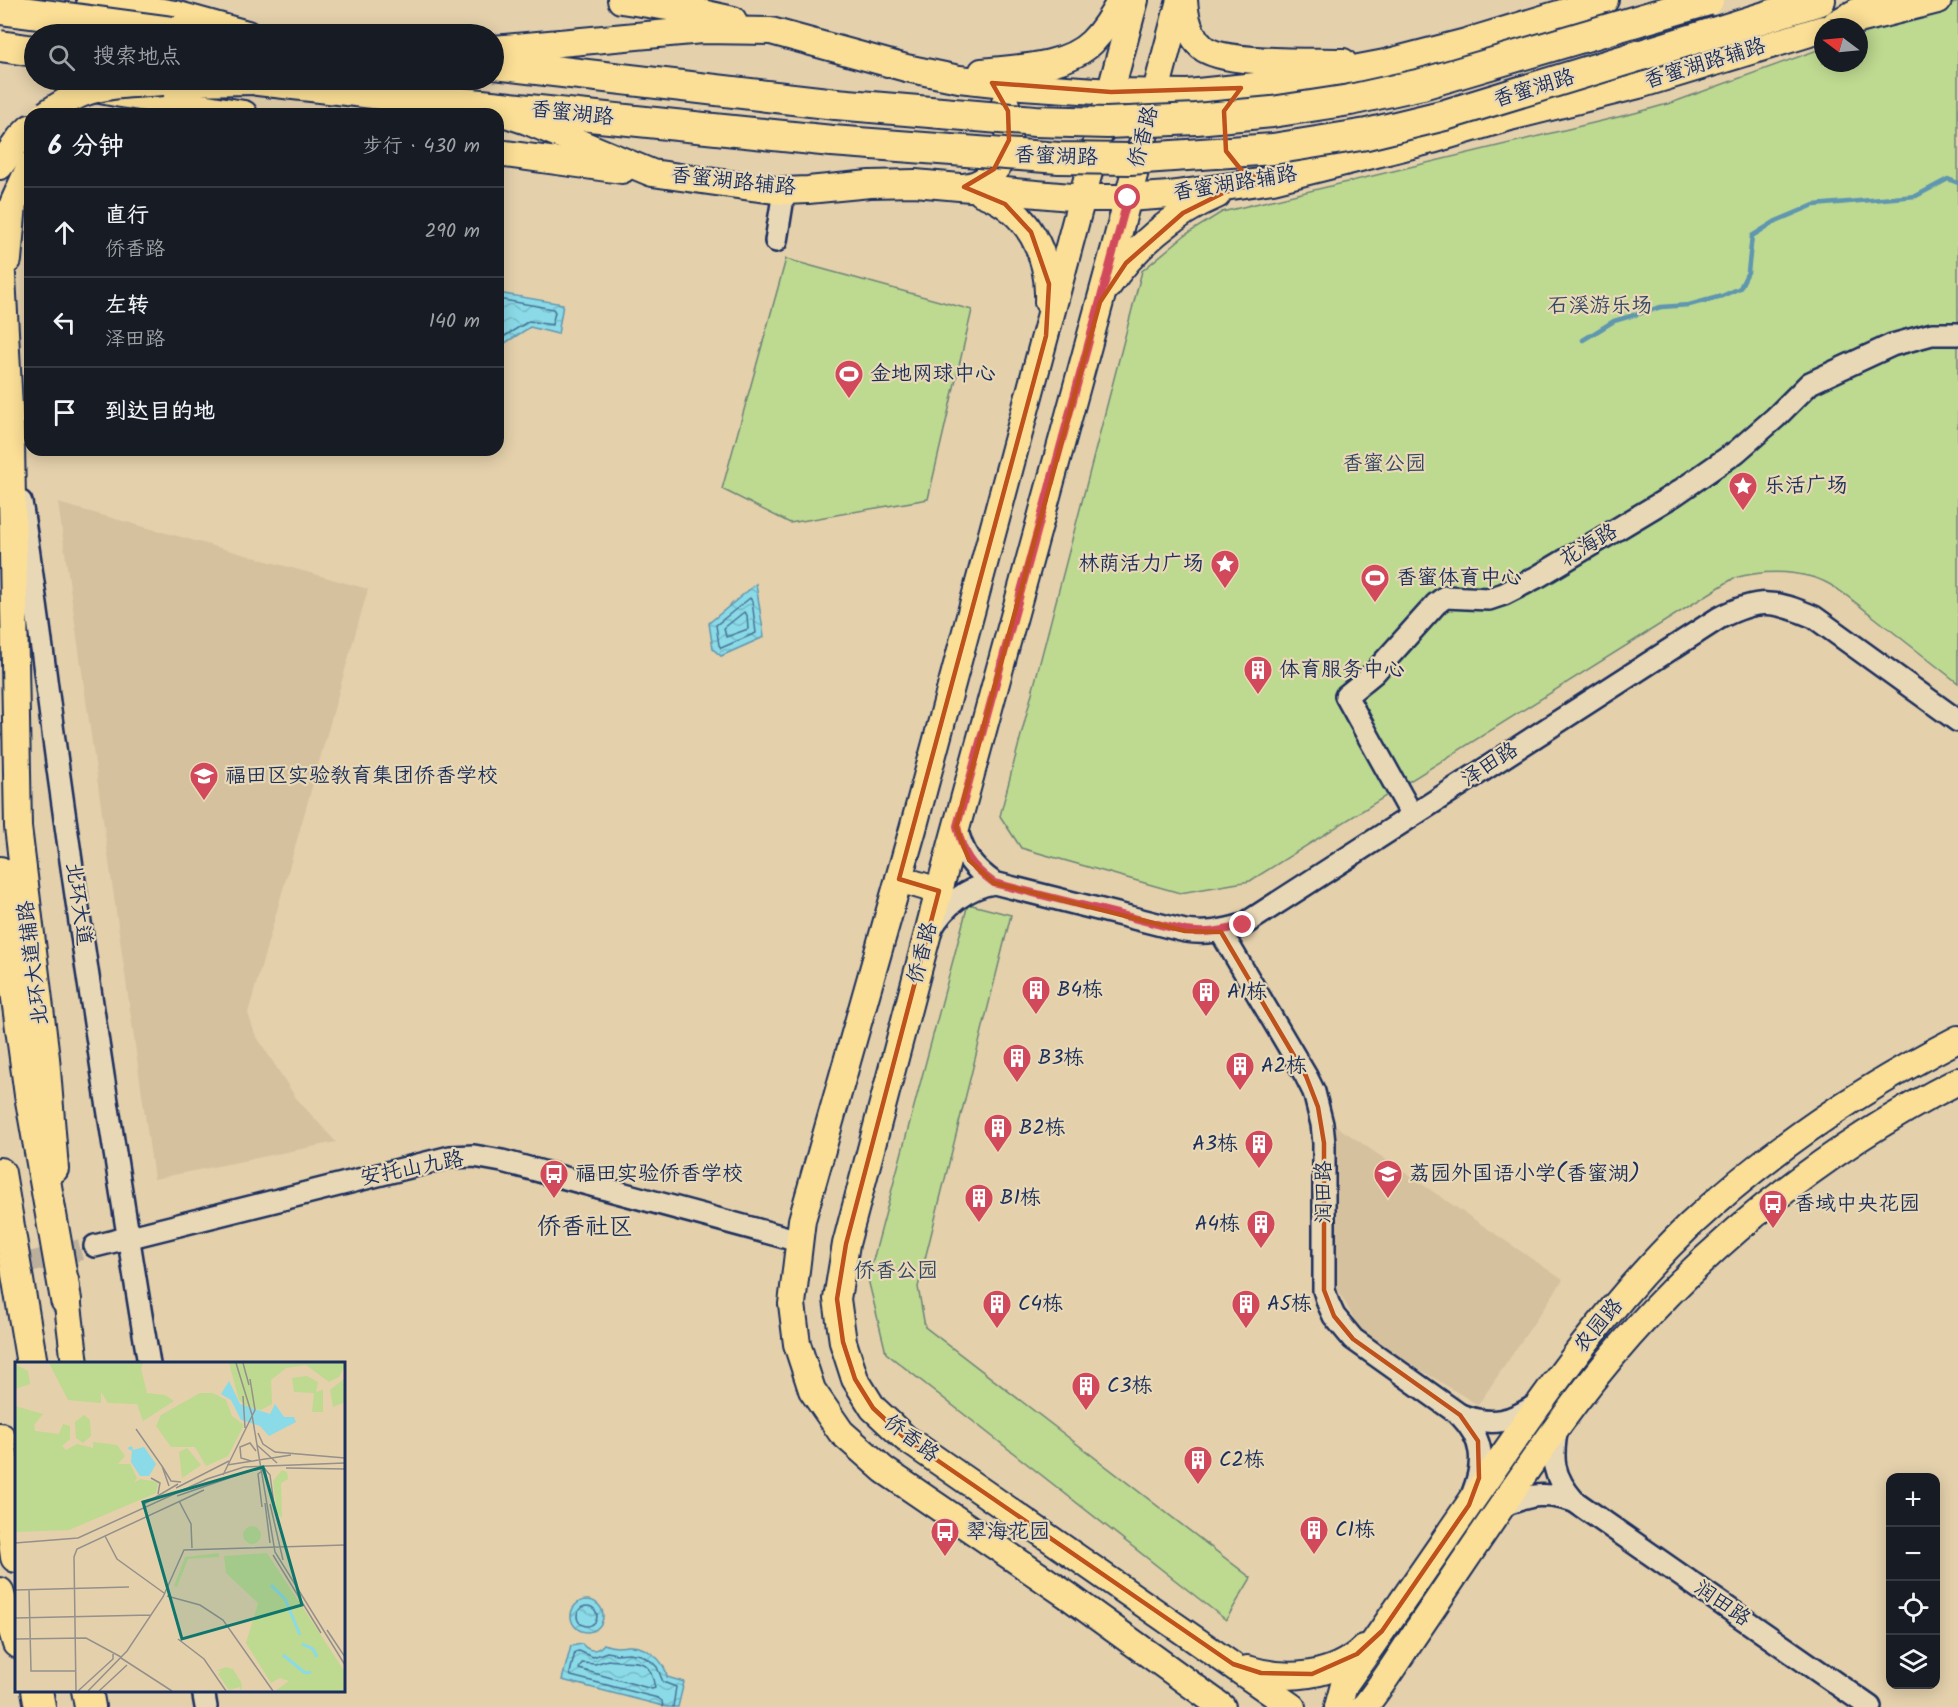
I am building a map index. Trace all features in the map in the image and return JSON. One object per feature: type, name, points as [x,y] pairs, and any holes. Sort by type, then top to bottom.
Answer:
[{"type":"highway","name":"香蜜湖路","points":[[504,65],[836,104],[1080,123],[1159,122],[1272,112],[1350,100],[1422,84],[1708,0]]},
{"type":"highway","name":"香蜜湖路","points":[[351,90],[832,141],[1031,157],[1149,158],[1273,149],[1402,127],[1495,101],[1820,0]]},
{"type":"highway","points":[[1848,18],[1883,0]]},
{"type":"highway","points":[[0,9],[152,24]]},
{"type":"highway","points":[[0,46],[24,50]]},
{"type":"highway","points":[[0,872],[30,1095],[66,1300]]},
{"type":"highway","points":[[0,1173],[32,1362]]},
{"type":"highway","points":[[0,1438],[15,1550]]},
{"type":"highway","points":[[0,1475],[10,1516]]},
{"type":"highway","points":[[87,1692],[90,1707]]},
{"type":"main road","points":[[0,51],[7,0]]},
{"type":"main road","points":[[24,24],[26,0]]},
{"type":"main road","points":[[90,0],[172,24]]},
{"type":"main road","points":[[150,0],[178,24]]},
{"type":"main road","points":[[621,0],[707,14],[906,69],[947,77],[992,83],[1111,92],[1188,93],[1300,81],[1385,63],[1466,42],[1604,0]]},
{"type":"main road","points":[[947,77],[1064,59],[1091,43],[1121,0]]},
{"type":"main road","name":"侨香路","points":[[1135,0],[913,829],[802,1220],[792,1304],[797,1344],[812,1390],[841,1432],[884,1470],[1067,1595],[1205,1699],[1222,1707]]},
{"type":"main road","points":[[1182,0],[1195,39],[1201,46],[1216,54],[1248,59],[1385,63]]},
{"type":"main road","name":"侨香路","points":[[1182,0],[927,936],[846,1244],[837,1299],[843,1342],[855,1379],[873,1408],[905,1438],[1292,1707]]},
{"type":"main road","name":"香蜜湖路辅路","points":[[1866,18],[1938,0]]},
{"type":"main road","points":[[504,48],[702,30],[771,31]]},
{"type":"main road","name":"香蜜湖路辅路","points":[[504,115],[526,121],[652,173],[784,191],[901,183],[1082,198],[1128,198],[1169,195],[1265,181],[1432,141],[1510,117],[1639,85],[1814,32]]},
{"type":"main road","points":[[964,187],[978,182],[994,169],[1003,156],[1009,140],[1010,123],[1007,108],[999,90],[992,83]]},
{"type":"main road","points":[[1241,88],[1233,95],[1224,111],[1222,130],[1226,151],[1232,163],[1242,171],[1265,181]]},
{"type":"main road","points":[[55,108],[83,93],[97,90]]},
{"type":"main road","points":[[101,90],[205,108]]},
{"type":"main road","name":"香蜜湖路辅路","points":[[462,103],[480,108]]},
{"type":"main road","points":[[164,108],[186,105]]},
{"type":"main road","points":[[0,166],[24,134]]},
{"type":"main road","points":[[504,154],[652,173]]},
{"type":"main road","points":[[3,311],[13,204],[24,179]]},
{"type":"main road","points":[[1100,302],[1126,263],[1173,220],[1208,199],[1265,181]]},
{"type":"main road","points":[[964,187],[996,198],[1005,204],[1031,232],[1045,264],[1049,284],[1046,336]]},
{"type":"main road","name":"北环大道辅路","points":[[0,238],[11,445],[18,827],[46,1058],[66,1300],[75,1362]]},
{"type":"main road","points":[[0,668],[18,827]]},
{"type":"main road","points":[[913,829],[955,833]]},
{"type":"main road","points":[[899,879],[939,891]]},
{"type":"main road","name":"农园路","points":[[1338,1707],[1344,1685],[1539,1403],[1580,1347],[1638,1280],[1690,1226],[1742,1179],[1801,1133],[1858,1095],[1958,1039]]},
{"type":"main road","name":"农园路","points":[[1364,1707],[1557,1427],[1606,1362],[1662,1300],[1723,1241],[1794,1182],[1867,1131],[1958,1081]]},
{"type":"main road","points":[[0,1591],[15,1641]]},
{"type":"main road","points":[[1233,1664],[1262,1673],[1286,1676],[1312,1674],[1333,1668],[1357,1654],[1382,1631]]},
{"type":"main road","points":[[1387,1707],[1392,1683],[1407,1646]]},
{"type":"street","points":[[776,241],[784,191]]},
{"type":"street","name":"花海路","points":[[1412,815],[1346,696],[1374,673],[1436,604],[1445,597],[1489,599],[1539,576],[1674,495],[1736,452],[1810,383],[1892,345],[1932,334],[1958,334]]},
{"type":"street","name":"北环大道","points":[[11,445],[31,564],[57,763],[149,1362]]},
{"type":"street","name":"泽田路","points":[[955,833],[969,860],[980,873],[994,883],[1185,931],[1221,932],[1258,917],[1719,618],[1742,607],[1770,603],[1793,608],[1814,617],[1958,721]]},
{"type":"street","points":[[927,936],[938,917],[954,901],[970,891],[994,883]]},
{"type":"street","name":"润田路","points":[[1221,932],[1306,1076],[1318,1107],[1324,1143],[1324,1290],[1328,1303],[1334,1316],[1353,1339],[1460,1415],[1470,1425],[1478,1441],[1481,1458],[1479,1478],[1469,1505]]},
{"type":"street","name":"安托山九路","points":[[95,1246],[450,1157],[474,1156],[502,1161],[799,1240]]},
{"type":"street","name":"润田路","points":[[1460,1415],[1489,1423],[1506,1421],[1522,1415],[1539,1403]]},
{"type":"street","name":"润田路","points":[[1557,1427],[1553,1458],[1556,1473],[1563,1488],[1574,1501],[1870,1707]]},
{"type":"street","name":"润田路","points":[[1502,1506],[1523,1497],[1540,1494],[1574,1501]]},
{"type":"street","points":[[203,1692],[206,1707]]},
{"type":"highlighted area","points":[[992,83],[1111,92],[1241,88],[1224,111],[1226,151],[1242,171],[1273,180],[1225,192],[1183,213],[1126,263],[1100,302],[956,827],[969,860],[994,883],[1185,931],[1221,932],[1306,1076],[1318,1107],[1324,1143],[1324,1290],[1334,1316],[1353,1339],[1460,1415],[1478,1441],[1479,1478],[1469,1505],[1382,1631],[1357,1654],[1312,1674],[1261,1673],[1233,1664],[905,1438],[873,1408],[855,1379],[843,1342],[837,1299],[846,1244],[939,891],[899,879],[1046,336],[1049,284],[1031,232],[1005,204],[964,187],[994,169],[1009,140],[1008,111]]},
{"type":"shaded area","name":"福田区实验教育集团侨香学校","points":[[58,503],[368,589],[248,1013],[255,1034],[296,1098],[336,1142],[154,1179]]},
{"type":"shaded area","name":"荔园外国语小学(香蜜湖)","points":[[1326,1119],[1563,1280],[1478,1405],[1362,1334],[1335,1284]]},
{"type":"green space","name":"香蜜公园","points":[[1958,2],[1958,683],[1829,584],[1812,577],[1792,573],[1754,574],[1734,578],[1250,881],[1180,893],[1021,848],[1000,816],[1142,271],[1185,235],[1222,212],[1635,113],[1671,103],[1814,51],[1814,72],[1868,72],[1868,32]]},
{"type":"green space","name":"金地网球中心","points":[[786,259],[972,310],[928,499],[790,523],[722,489]]},
{"type":"green space","name":"侨香公园","points":[[968,904],[1011,915],[918,1287],[925,1327],[1251,1578],[1226,1620],[886,1353],[868,1279]]},
{"type":"water","points":[[504,294],[563,304],[558,334],[530,327],[504,344]]},
{"type":"water","points":[[756,584],[764,637],[721,656],[713,649],[709,623]]},
{"type":"water","points":[[587,1600],[598,1605],[603,1616],[598,1627],[587,1632],[576,1627],[571,1616],[576,1605]]},
{"type":"water","points":[[582,1644],[593,1650],[604,1644],[616,1647],[635,1646],[648,1651],[659,1659],[667,1677],[684,1682],[678,1707],[667,1707],[562,1680],[571,1646]]},
{"type":"waterway","points":[[1583,340],[1614,321],[1661,307],[1689,305],[1722,296],[1740,288],[1748,272],[1752,236],[1776,221],[1814,205],[1916,196],[1948,179],[1958,183]]},
{"type":"tunnel","points":[[0,1270],[95,1246]]},
{"type":"place","name":"金地网球中心","points":[[849,400]]},
{"type":"place","name":"乐活广场","points":[[1743,512]]},
{"type":"place","name":"林荫活力广场","points":[[1225,590]]},
{"type":"place","name":"香蜜体育中心","points":[[1375,604]]},
{"type":"place","name":"体育服务中心","points":[[1258,696]]},
{"type":"place","name":"福田区实验教育集团侨香学校","points":[[204,802]]},
{"type":"place","name":"B4栋","points":[[1036,1016]]},
{"type":"place","name":"A1栋","points":[[1206,1018]]},
{"type":"place","name":"B3栋","points":[[1017,1084]]},
{"type":"place","name":"A2栋","points":[[1240,1092]]},
{"type":"place","name":"B2栋","points":[[998,1154]]},
{"type":"place","name":"A3栋","points":[[1259,1170]]},
{"type":"place","name":"福田实验侨香学校","points":[[554,1200]]},
{"type":"place","name":"荔园外国语小学(香蜜湖)","points":[[1388,1200]]},
{"type":"place","name":"B1栋","points":[[979,1224]]},
{"type":"place","name":"香域中央花园","points":[[1773,1230]]},
{"type":"place","name":"A4栋","points":[[1261,1250]]},
{"type":"place","name":"C4栋","points":[[997,1330]]},
{"type":"place","name":"A5栋","points":[[1246,1330]]},
{"type":"place","name":"C3栋","points":[[1086,1412]]},
{"type":"place","name":"C2栋","points":[[1198,1486]]},
{"type":"place","name":"C1栋","points":[[1314,1556]]},
{"type":"place","name":"翠海花园","points":[[945,1558]]},
{"type":"district","name":"侨香社区","points":[[585,1227]]},
{"type":"route","points":[[1128,198],[957,826],[961,847],[969,860],[980,873],[994,883],[1185,931],[1221,932],[1243,925]]},
{"type":"park label","name":"石溪游乐场","points":[[1600,306]]}]
